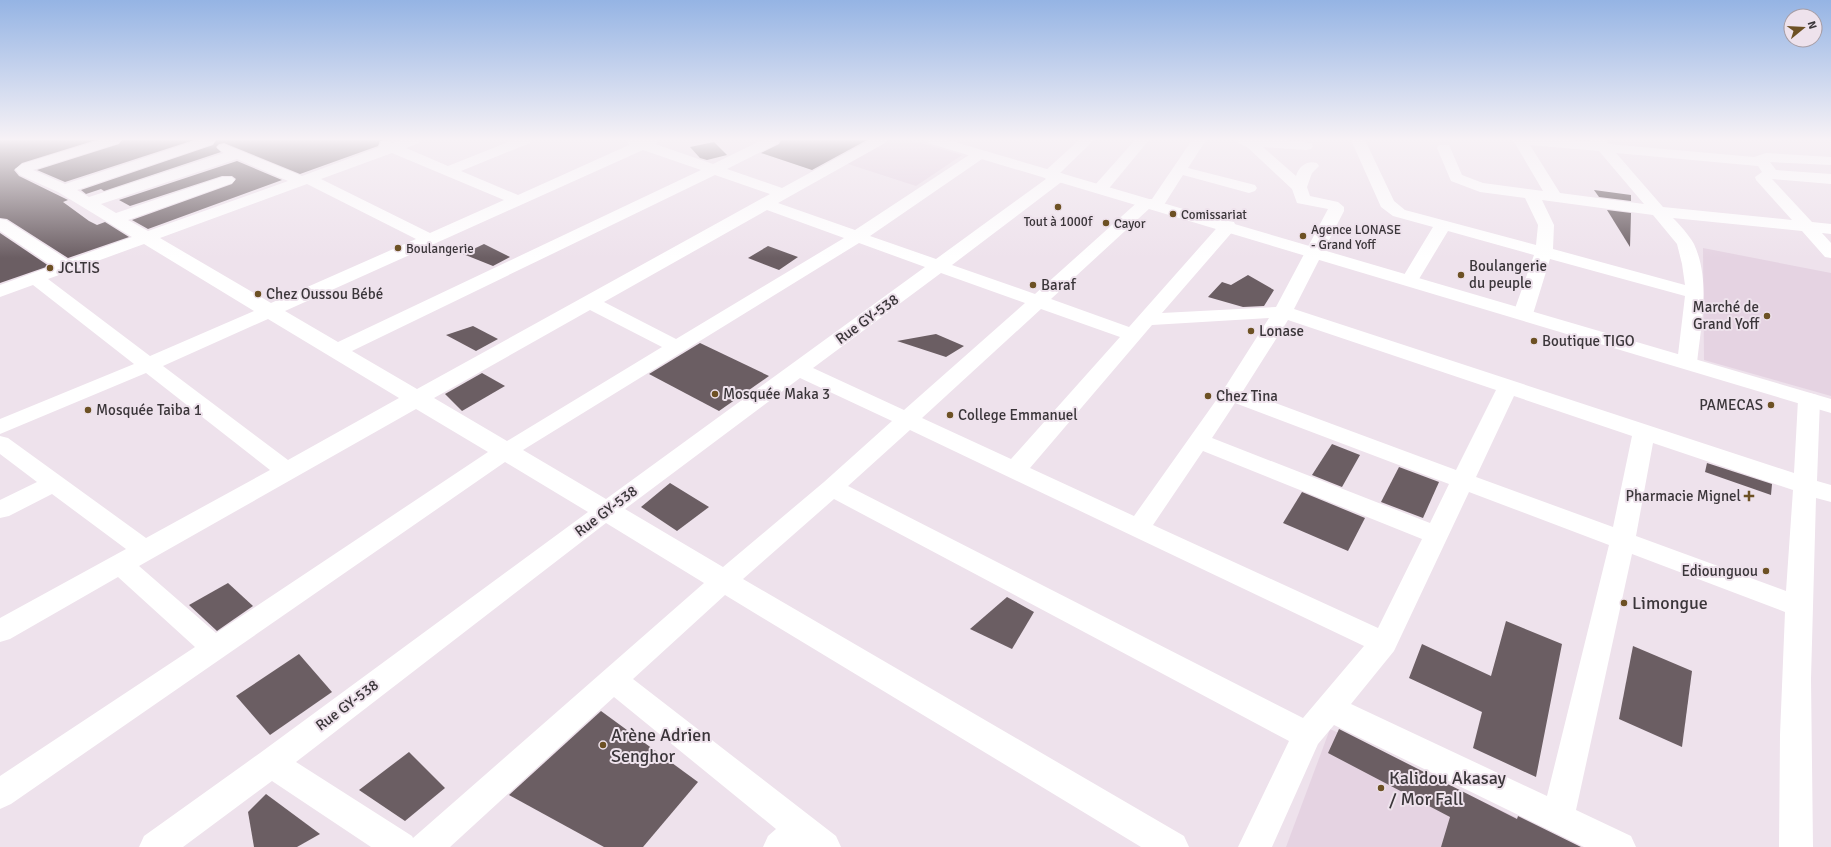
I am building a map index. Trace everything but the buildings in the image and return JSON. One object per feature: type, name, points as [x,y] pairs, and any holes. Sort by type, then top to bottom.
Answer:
[{"type":"street","points":[[42,180],[64,189],[88,203],[1172,847]]},
{"type":"street","points":[[64,189],[92,180]]},
{"type":"street","points":[[88,203],[159,180]]},
{"type":"street","points":[[115,219],[227,180]]},
{"type":"street","points":[[0,291],[305,180],[429,239]]},
{"type":"street","points":[[468,180],[517,200]]},
{"type":"street","points":[[0,427],[148,365],[560,180]]},
{"type":"street","points":[[336,351],[694,180]]},
{"type":"street","points":[[742,180],[784,194]]},
{"type":"street","points":[[0,631],[810,180]]},
{"type":"street","points":[[0,794],[214,647],[506,451],[857,237],[942,180]]},
{"type":"street","name":"Rue GY-538","points":[[156,847],[271,763],[606,511],[939,266],[1049,180]]},
{"type":"street","points":[[1066,180],[1228,226],[1820,403],[1805,485],[1797,606],[1794,790],[1796,847]]},
{"type":"street","points":[[1100,189],[1108,180]]},
{"type":"street","points":[[426,847],[723,580],[832,488],[1038,302],[1152,204],[1172,180]]},
{"type":"street","points":[[1217,180],[1249,188]]},
{"type":"street","points":[[1290,180],[1299,187]]},
{"type":"street","points":[[1138,528],[1231,394],[1283,312],[1336,211],[1336,207],[1332,205],[1303,200],[1299,187],[1301,180]]},
{"type":"street","points":[[1377,180],[1390,208],[1399,213],[1695,293]]},
{"type":"street","points":[[1459,180],[1480,186],[1657,211],[1831,229]]},
{"type":"street","points":[[1545,180],[1555,197]]},
{"type":"street","points":[[1630,180],[1673,228],[1685,244],[1691,264],[1695,293],[1687,363]]},
{"type":"street","points":[[1764,180],[1831,253]]},
{"type":"street","points":[[1523,314],[1544,252],[1546,225],[1531,194]]},
{"type":"street","points":[[765,204],[1133,336]]},
{"type":"street","points":[[0,224],[66,267]]},
{"type":"street","points":[[1410,280],[1443,225]]},
{"type":"street","points":[[1015,470],[1228,226]]},
{"type":"street","points":[[35,278],[287,471]]},
{"type":"street","points":[[589,302],[676,347]]},
{"type":"street","points":[[1146,320],[1283,312],[1831,494]]},
{"type":"street","points":[[798,369],[1384,643]]},
{"type":"street","points":[[1255,847],[1306,735],[1384,643],[1508,387]]},
{"type":"street","points":[[1231,394],[1622,542],[1797,606]]},
{"type":"street","points":[[1558,818],[1622,542],[1644,432]]},
{"type":"street","points":[[1199,441],[1436,535]]},
{"type":"street","points":[[0,443],[144,550]]},
{"type":"street","points":[[0,510],[54,482]]},
{"type":"street","points":[[832,488],[1306,735]]},
{"type":"street","points":[[120,564],[214,647]]},
{"type":"street","points":[[613,680],[801,841]]},
{"type":"street","points":[[1329,708],[1619,847]]},
{"type":"street","points":[[271,763],[400,847]]},
{"type":"shaded area","points":[[896,180],[926,180],[916,186]]},
{"type":"shaded area","name":"Marché de Grand Yoff","points":[[1703,248],[1831,273],[1831,396],[1704,360]]},
{"type":"shaded area","name":"Kalidou Akasay / Mor Fall","points":[[1330,729],[1579,847],[1286,847]]},
{"type":"place","name":"Tout à 1000f","points":[[1058,207]]},
{"type":"place","name":"Comissariat","points":[[1173,214]]},
{"type":"place","name":"Cayor","points":[[1106,223]]},
{"type":"place","name":"Agence LONASE - Grand Yoff","points":[[1303,236]]},
{"type":"place","name":"Boulangerie","points":[[398,248]]},
{"type":"place","name":"JCLTIS","points":[[50,268]]},
{"type":"place","name":"Boulangerie du peuple","points":[[1461,275]]},
{"type":"place","name":"Baraf","points":[[1033,285]]},
{"type":"place","name":"Chez Oussou Bébé","points":[[258,294]]},
{"type":"place","name":"Marché de Grand Yoff","points":[[1767,316]]},
{"type":"place","name":"Lonase","points":[[1251,331]]},
{"type":"place","name":"Boutique TIGO","points":[[1534,341]]},
{"type":"place","name":"Mosquée Maka 3","points":[[715,394]]},
{"type":"place","name":"Chez Tina","points":[[1208,396]]},
{"type":"place","name":"PAMECAS","points":[[1771,405]]},
{"type":"place","name":"Mosquée Taiba 1","points":[[88,410]]},
{"type":"place","name":"College Emmanuel","points":[[950,415]]},
{"type":"place","name":"Pharmacie Mignel","points":[[1749,496]]},
{"type":"place","name":"Ediounguou","points":[[1766,571]]},
{"type":"place","name":"Limongue","points":[[1624,603]]},
{"type":"place","name":"Arène Adrien Senghor","points":[[603,745]]},
{"type":"place","name":"Kalidou Akasay / Mor Fall","points":[[1381,788]]}]
